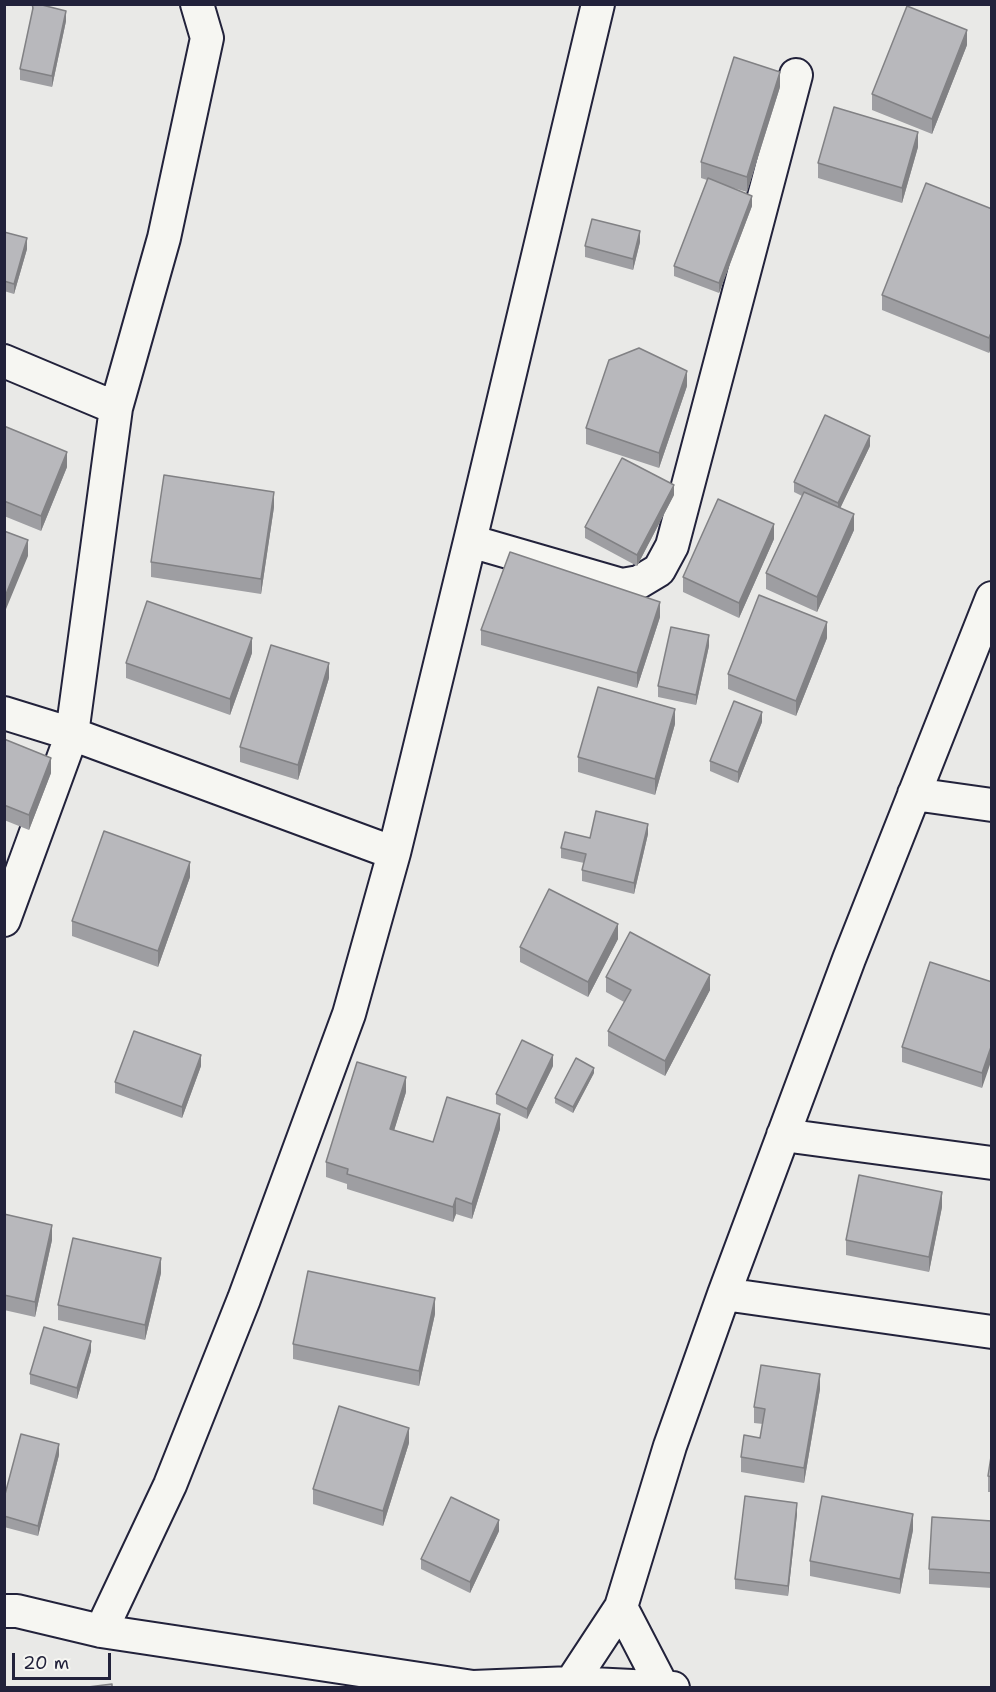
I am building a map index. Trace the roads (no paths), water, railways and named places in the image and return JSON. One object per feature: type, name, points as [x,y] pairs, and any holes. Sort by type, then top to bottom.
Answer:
[{"type":"street","points":[[4,920],[72,734],[116,408],[164,238],[207,38],[197,4]]},
{"type":"street","points":[[101,1631],[170,1485],[244,1299],[349,1014],[394,853],[598,4]]},
{"type":"street","points":[[470,541],[622,585],[639,582],[658,570],[672,546],[796,75]]},
{"type":"street","points":[[4,361],[116,408]]},
{"type":"street","points":[[571,1683],[621,1607],[670,1446],[724,1294],[849,959],[992,598]]},
{"type":"street","points":[[4,713],[72,734],[394,853]]},
{"type":"street","points":[[914,794],[992,805]]},
{"type":"street","points":[[783,1135],[992,1163]]},
{"type":"street","points":[[724,1294],[992,1332]]},
{"type":"street","points":[[621,1607],[668,1687]]},
{"type":"street","points":[[4,1611],[17,1611],[101,1631],[473,1687],[571,1683],[668,1687]]}]
